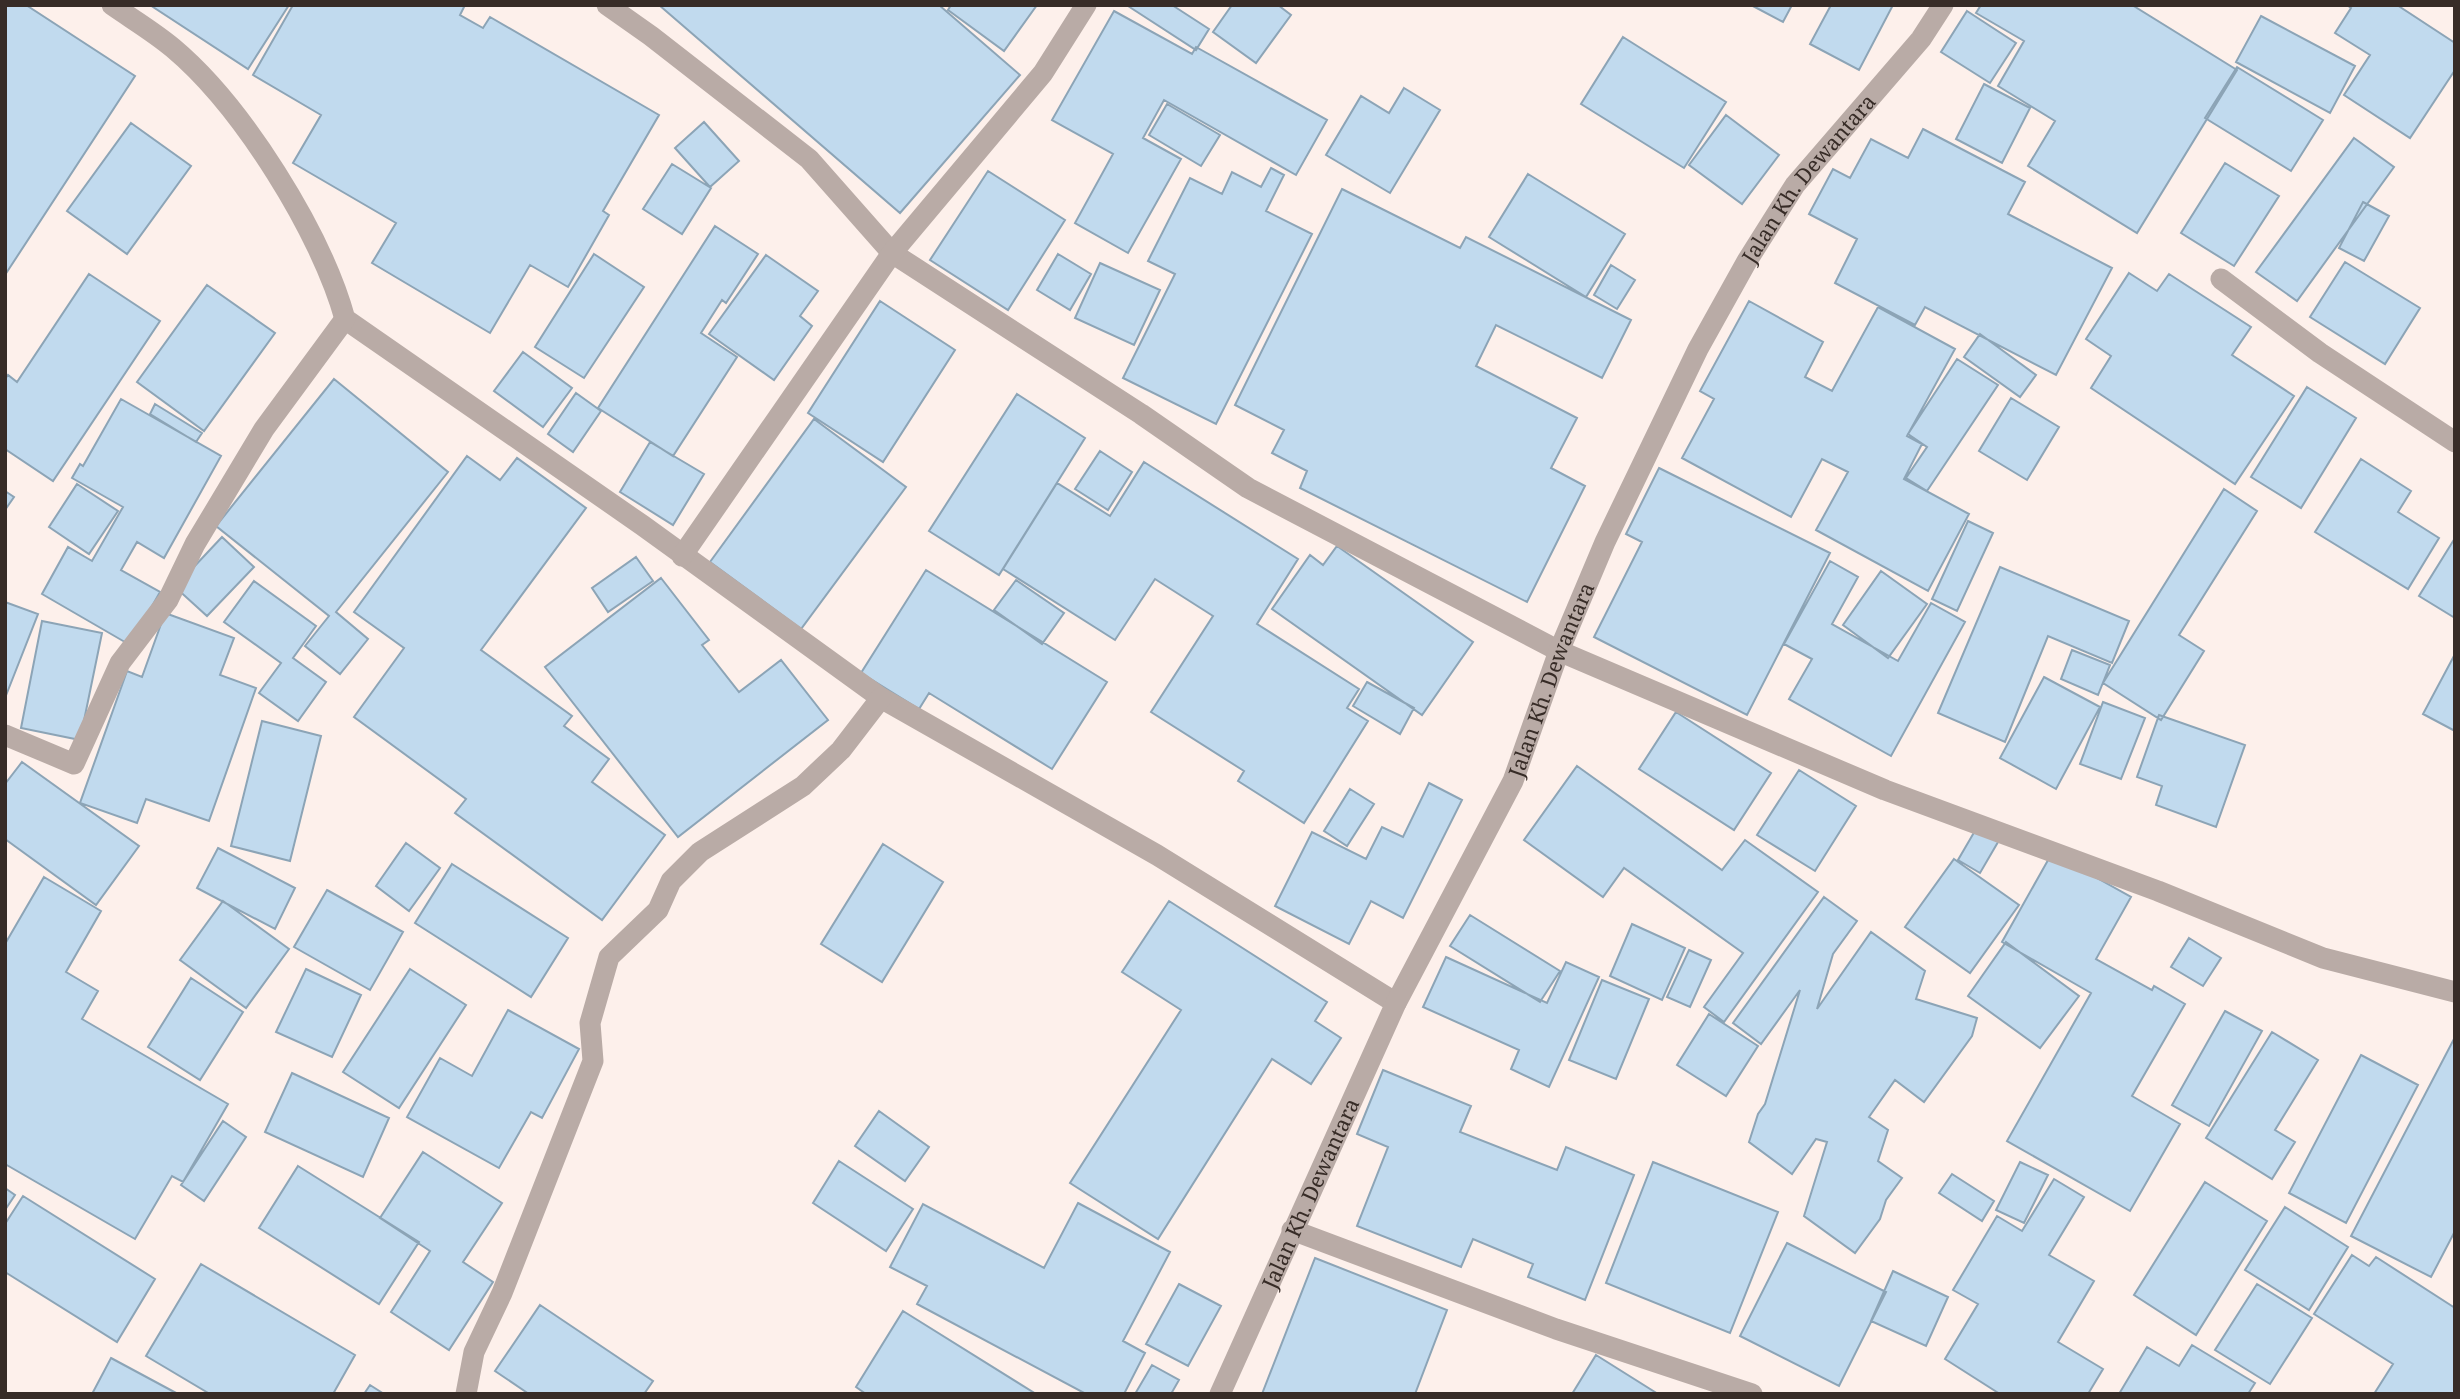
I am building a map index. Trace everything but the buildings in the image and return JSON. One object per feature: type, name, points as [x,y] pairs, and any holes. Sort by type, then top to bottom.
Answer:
[{"type":"street","points":[[112,5],[173,48],[228,103],[275,171],[336,288],[345,319],[881,698],[1157,855],[1396,1003]]},
{"type":"street","points":[[607,5],[652,36],[809,159],[892,253],[1141,414],[1248,488],[1559,651],[1885,790],[2123,878],[2323,958],[2455,992]]},
{"type":"street","points":[[682,556],[892,253],[1042,73],[1086,5]]},
{"type":"street","name":"Jalan Kh. Dewantara","points":[[1220,1394],[1396,1003],[1513,781],[1559,651],[1605,542],[1698,349],[1747,261],[1795,185],[1922,38],[1942,5]]},
{"type":"street","points":[[2221,279],[2320,354],[2455,442]]},
{"type":"street","points":[[5,735],[74,764],[120,663],[168,600],[194,544],[264,429],[345,319]]},
{"type":"street","points":[[466,1394],[474,1352],[502,1293],[593,1061],[590,1023],[609,957],[658,909],[671,881],[700,852],[803,786],[841,750],[881,698]]},
{"type":"street","points":[[1292,1230],[1530,1320],[1752,1394]]}]
